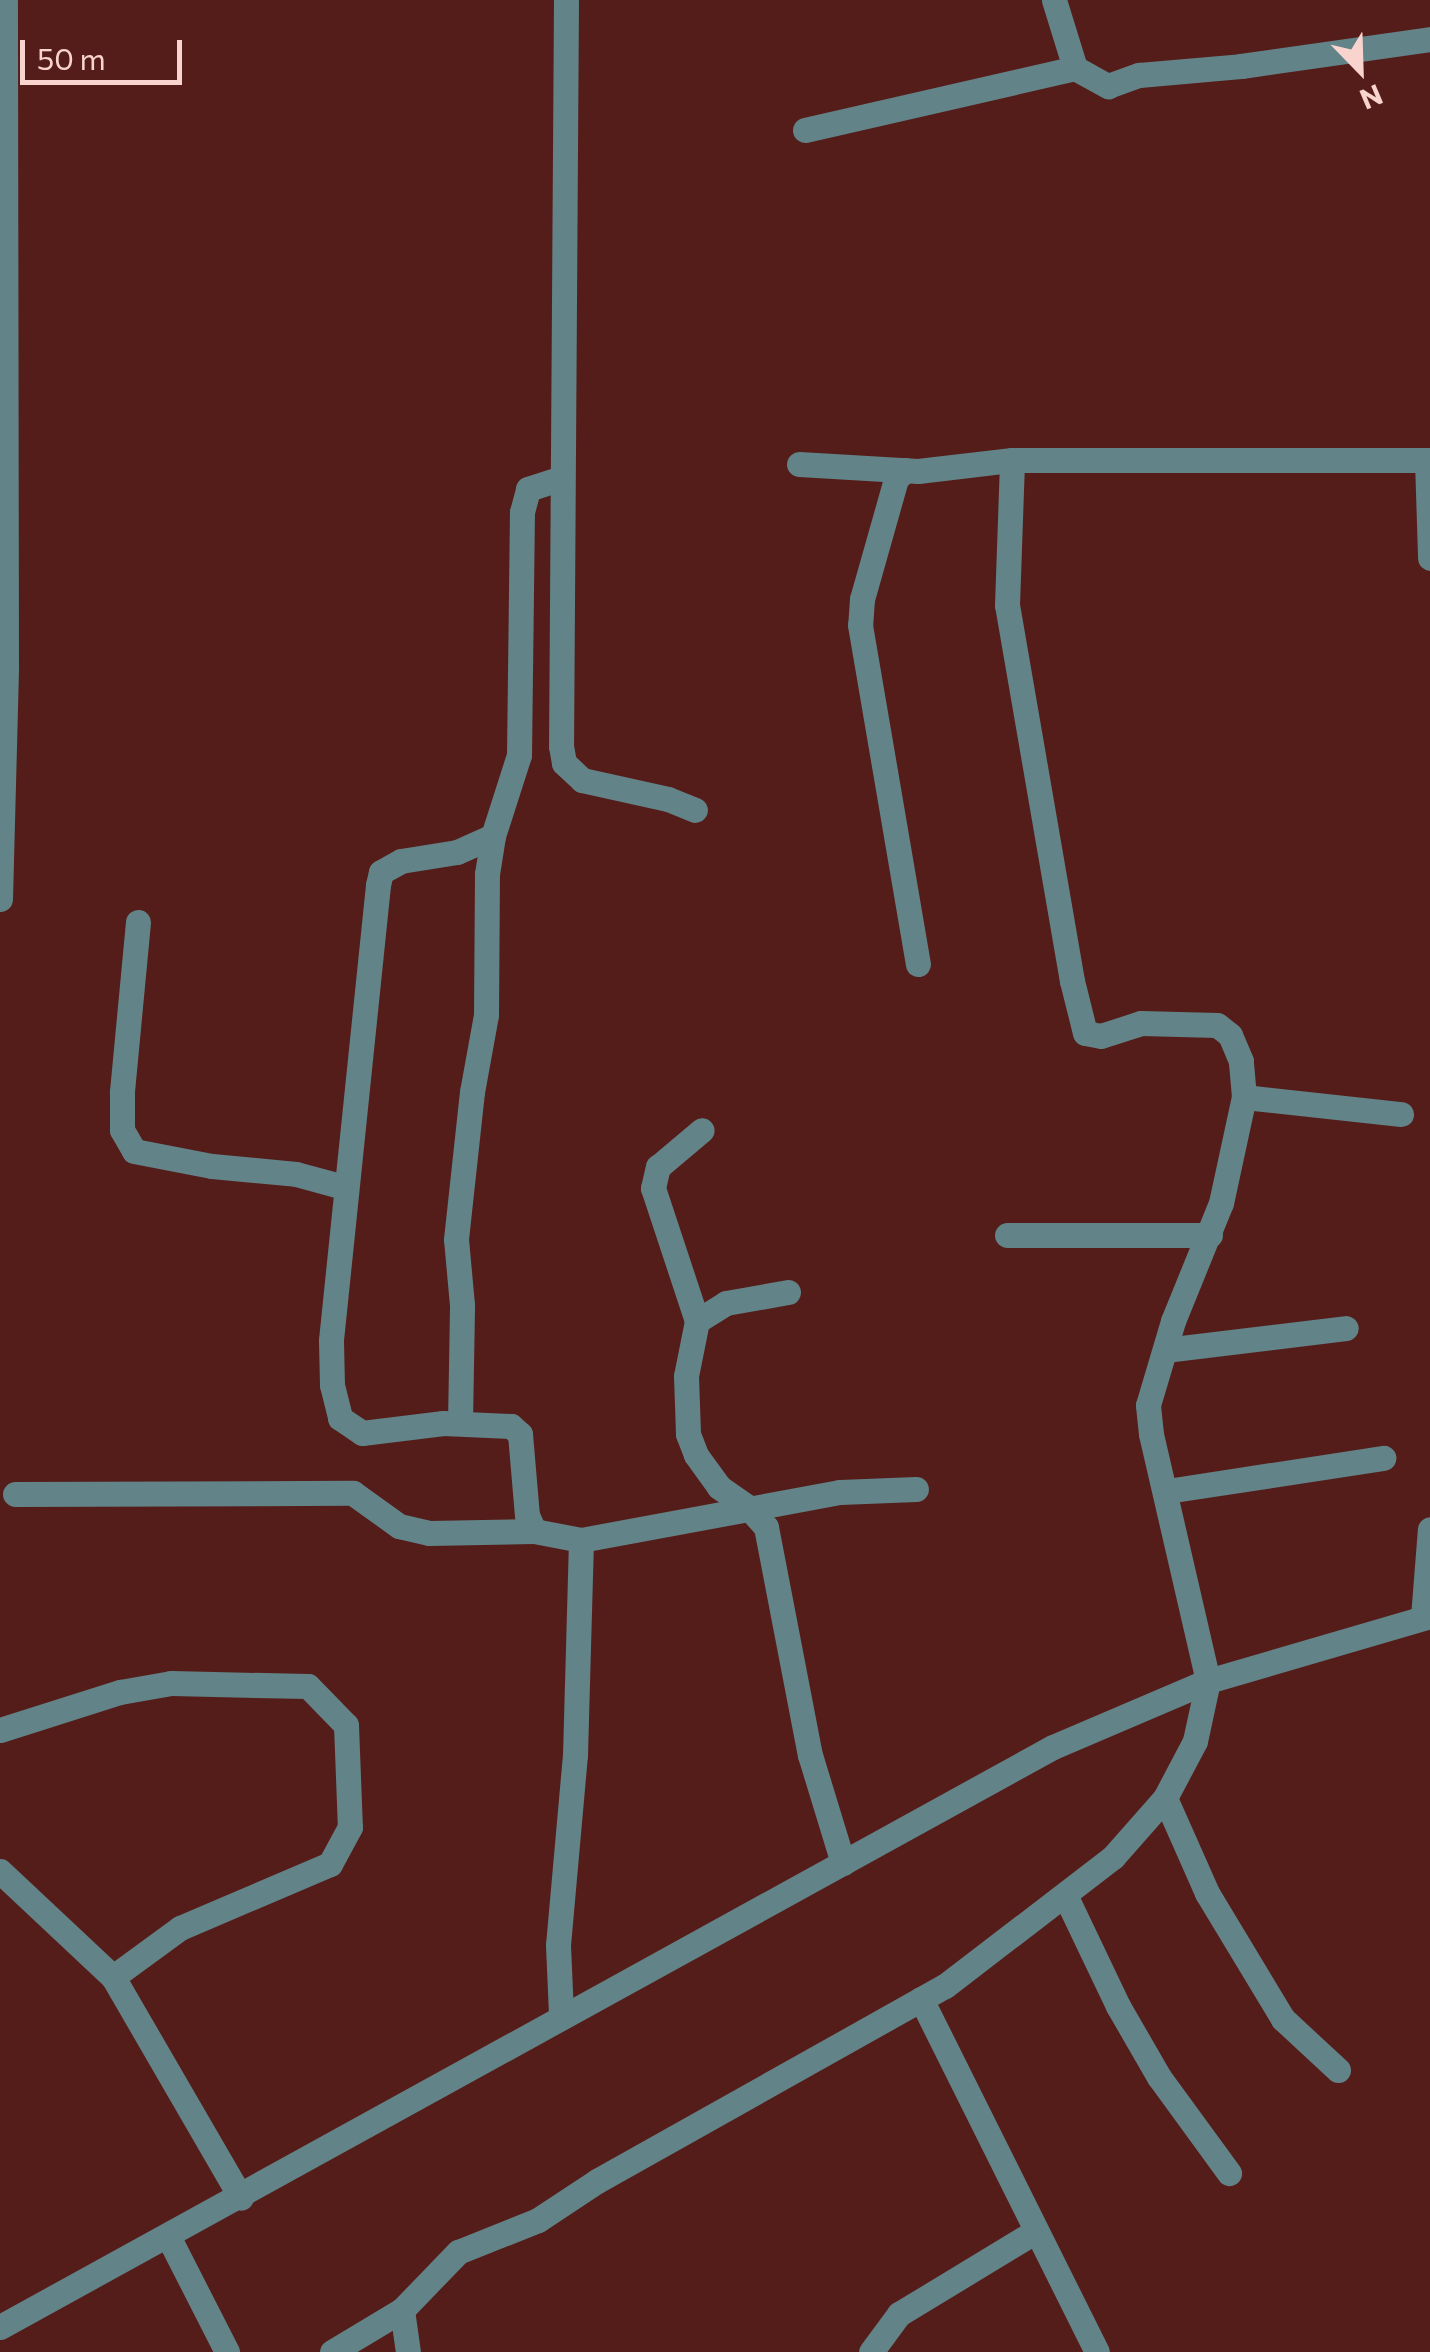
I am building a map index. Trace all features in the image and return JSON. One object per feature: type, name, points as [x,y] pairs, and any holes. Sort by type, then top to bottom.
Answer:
[{"type":"street","points":[[0,899],[5,785],[5,0]]},
{"type":"street","points":[[566,0],[561,746],[564,762],[582,780],[668,799],[694,810]]},
{"type":"street","points":[[1054,0],[1075,68]]},
{"type":"street","points":[[806,130],[1075,68],[1108,86],[1139,75],[1242,66],[1430,39]]},
{"type":"street","points":[[332,2352],[402,2310],[458,2252],[538,2220],[597,2182],[921,1998],[1066,1897],[1113,1857],[1165,1798],[1195,1741],[1208,1681],[1151,1434],[1148,1405],[1221,1204],[1244,1097],[1237,1048],[1217,1026],[1141,1023],[1101,1036],[1086,1033],[1072,981],[1007,606],[1012,460]]},
{"type":"street","points":[[799,464],[905,470],[1012,460],[1428,460],[1430,558]]},
{"type":"street","points":[[905,470],[896,479],[862,599],[860,625],[918,964]]},
{"type":"street","points":[[460,1424],[462,1304],[456,1239],[472,1092],[486,1015],[487,874],[493,836],[519,755],[522,512],[528,489],[561,478]]},
{"type":"street","points":[[493,836],[457,852],[400,861],[381,872],[344,1187],[331,1341],[332,1385],[340,1418],[362,1433],[460,1424],[511,1426],[520,1434],[527,1515],[534,1531]]},
{"type":"street","points":[[138,922],[122,1092],[122,1130],[134,1150],[212,1166],[296,1174],[344,1187]]},
{"type":"street","points":[[1244,1097],[1401,1114]]},
{"type":"street","points":[[702,1130],[658,1167],[653,1188],[697,1321],[686,1376],[688,1434],[696,1455],[719,1487],[748,1506],[766,1527],[774,1551],[810,1756],[843,1863]]},
{"type":"street","points":[[1006,1235],[1210,1235]]},
{"type":"street","points":[[697,1321],[726,1303],[788,1292]]},
{"type":"street","points":[[1165,1350],[1346,1328]]},
{"type":"street","points":[[1167,1491],[1383,1458]]},
{"type":"street","points":[[15,1494],[353,1493],[399,1526],[429,1534],[534,1531],[581,1540],[748,1506],[840,1492],[916,1489]]},
{"type":"street","points":[[0,2328],[241,2198],[561,2014],[1054,1747],[1208,1681],[1426,1617],[1430,1529]]},
{"type":"street","points":[[561,2014],[558,1945],[576,1755],[581,1540]]},
{"type":"street","points":[[0,1730],[120,1692],[170,1682],[308,1686],[346,1725],[350,1827],[330,1864],[180,1928],[113,1977]]},
{"type":"street","points":[[1165,1798],[1207,1893],[1283,2019],[1338,2070]]},
{"type":"street","points":[[0,1871],[113,1977],[241,2198]]},
{"type":"street","points":[[1066,1897],[1118,2006],[1159,2076],[1229,2173]]},
{"type":"street","points":[[921,1998],[1098,2352]]},
{"type":"street","points":[[871,2352],[899,2314],[1036,2230]]},
{"type":"street","points":[[169,2238],[226,2352]]},
{"type":"street","points":[[402,2310],[408,2352]]}]
